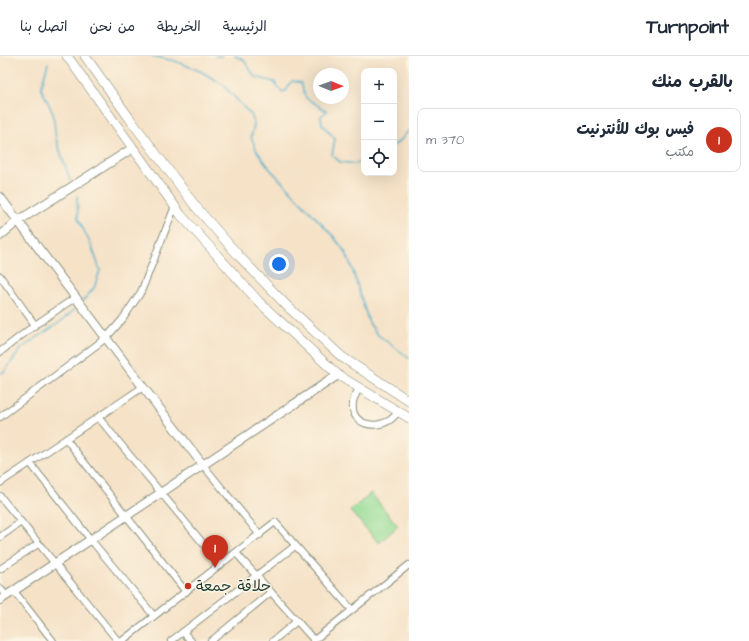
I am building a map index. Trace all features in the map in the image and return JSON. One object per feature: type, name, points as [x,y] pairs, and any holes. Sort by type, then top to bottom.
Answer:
[{"type":"main road","points":[[67,56],[181,215],[260,302],[338,375],[406,415]]},
{"type":"main road","points":[[85,56],[196,207],[239,256],[286,304],[342,357],[409,401]]},
{"type":"street","points":[[0,236],[18,222],[134,148]]},
{"type":"street","points":[[0,198],[142,387],[260,535]]},
{"type":"street","points":[[0,417],[106,338],[122,320],[142,292],[175,206]]},
{"type":"street","points":[[0,276],[35,325]]},
{"type":"street","points":[[0,352],[35,325],[77,299]]},
{"type":"street","points":[[7,596],[338,375]]},
{"type":"street","points":[[0,483],[142,387]]},
{"type":"street","points":[[359,388],[354,398],[353,407],[355,416],[361,422],[367,424],[384,422],[406,415]]},
{"type":"street","points":[[98,417],[221,565]]},
{"type":"street","points":[[66,439],[186,592]]},
{"type":"street","points":[[30,463],[154,616]]},
{"type":"street","points":[[0,496],[118,641]]},
{"type":"street","points":[[0,537],[21,522]]},
{"type":"street","points":[[122,641],[275,522],[352,610]]},
{"type":"street","points":[[0,569],[38,544]]},
{"type":"street","points":[[171,641],[295,546]]},
{"type":"street","points":[[236,553],[314,641],[409,565]]},
{"type":"street","points":[[0,588],[53,641]]},
{"type":"street","points":[[211,641],[271,592]]},
{"type":"street","points":[[273,641],[297,621]]},
{"type":"street","points":[[183,632],[191,641]]},
{"type":"green space","points":[[371,493],[398,526],[379,543],[350,511]]},
{"type":"waterway","points":[[152,56],[175,61],[200,71],[222,84],[252,116],[254,125],[251,137],[257,151],[270,169],[334,237],[346,253],[369,323],[378,335],[409,358]]},
{"type":"waterway","points":[[215,56],[222,56]]},
{"type":"waterway","points":[[235,56],[243,59],[255,77],[274,82],[282,92],[287,90],[290,83],[293,81],[301,83],[306,98],[327,111],[321,116],[322,124],[335,139],[332,155],[340,162],[356,164],[361,162]]},
{"type":"waterway","points":[[48,63],[41,88],[53,113],[56,139],[70,180]]},
{"type":"waterway","points":[[397,143],[409,130]]},
{"type":"waterway","points":[[77,196],[78,218],[92,247],[100,270],[94,288],[82,302]]},
{"type":"waterway","points":[[0,373],[4,372],[22,348],[63,320],[78,306]]},
{"type":"place","name":"فيس بوك للأنترنيت","points":[[215,568]]},
{"type":"place","name":"حلاقة جمعة","points":[[188,586]]}]
